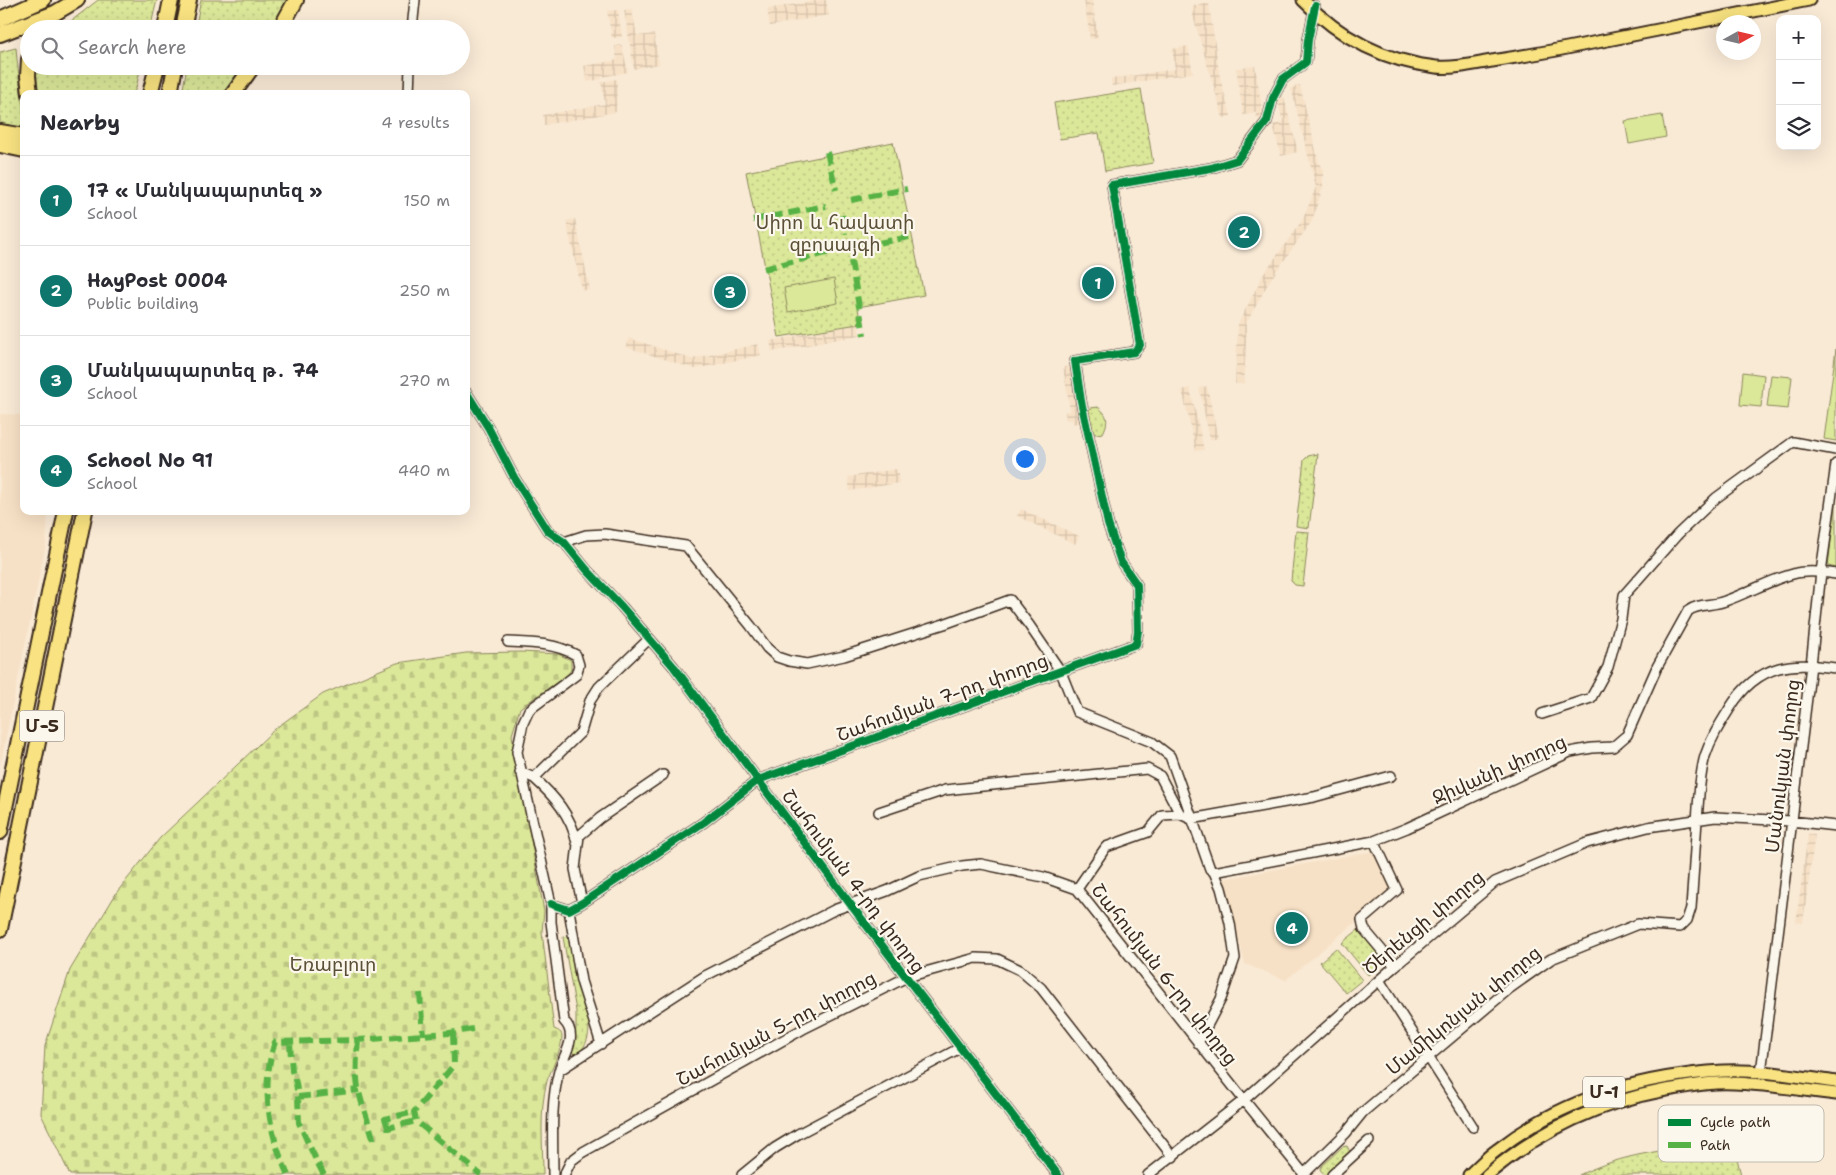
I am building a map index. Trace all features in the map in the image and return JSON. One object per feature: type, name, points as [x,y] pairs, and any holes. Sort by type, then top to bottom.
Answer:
[{"type":"highway","points":[[0,19],[43,0]]},
{"type":"highway","points":[[37,20],[55,13],[77,0]]},
{"type":"highway","points":[[167,20],[171,0]]},
{"type":"highway","points":[[185,20],[189,0]]},
{"type":"highway","points":[[285,20],[296,0]]},
{"type":"highway","points":[[49,20],[55,13]]},
{"type":"highway","points":[[0,34],[20,26]]},
{"type":"highway","points":[[28,75],[30,90]]},
{"type":"highway","points":[[151,90],[154,75]]},
{"type":"highway","points":[[171,90],[173,75]]},
{"type":"highway","points":[[236,90],[246,75]]},
{"type":"highway","points":[[0,132],[20,135]]},
{"type":"highway","points":[[0,145],[20,149]]},
{"type":"highway","name":"Մ-5","points":[[0,832],[65,515]]},
{"type":"highway","name":"Մ-5","points":[[0,929],[84,515]]},
{"type":"main road","points":[[1303,0],[1347,32],[1378,49],[1388,53],[1437,62],[1488,58],[1786,0]]},
{"type":"main road","points":[[1312,6],[1345,36],[1387,57],[1437,67],[1454,67],[1532,55],[1809,0]]},
{"type":"main road","name":"Մ-1","points":[[1469,1175],[1497,1149],[1567,1107],[1610,1090],[1641,1081],[1724,1071],[1761,1073],[1836,1082]]},
{"type":"main road","name":"Մ-1","points":[[1487,1175],[1528,1144],[1557,1127],[1586,1112],[1624,1098],[1706,1084],[1734,1083],[1836,1094]]},
{"type":"street","points":[[413,20],[415,0]]},
{"type":"street","name":"Շահումյան 7-րդ փողոց","points":[[569,910],[704,822],[758,780],[1136,644],[1138,631],[1137,585],[1121,562],[1108,524],[1075,361],[1134,352],[1140,345],[1112,185],[1211,168],[1237,160],[1267,121],[1273,98],[1283,79],[1306,62],[1312,6]]},
{"type":"street","points":[[409,90],[410,75]]},
{"type":"street","name":"Շահումյան 4-րդ փողոց","points":[[470,398],[488,426],[515,479],[548,531],[564,542],[674,667],[851,904],[1058,1175]]},
{"type":"street","points":[[1542,714],[1591,698],[1608,667],[1621,619],[1624,595],[1678,534],[1716,498],[1793,442],[1836,450]]},
{"type":"street","name":"Մանուկյան փողոց","points":[[1761,1073],[1821,572],[1836,464]]},
{"type":"street","points":[[564,542],[586,535],[605,534],[686,546],[767,648],[777,657],[807,664],[844,656],[944,624],[1010,600],[1029,624],[1061,672],[1076,712],[1152,742],[1170,756],[1191,820],[1210,868],[1214,872],[1221,888],[1230,922],[1234,958],[1221,999],[1198,1043]]},
{"type":"street","name":"Ջիվանի փողոց","points":[[1214,872],[1374,841],[1407,828],[1570,752],[1613,747],[1627,735],[1658,667],[1688,611],[1693,607],[1711,606],[1794,574],[1821,572],[1836,574]]},
{"type":"street","points":[[534,778],[581,732],[590,701],[599,686],[649,639]]},
{"type":"street","points":[[508,642],[541,644],[567,650],[576,655],[579,664],[576,675],[529,710],[518,742],[517,752],[551,904],[551,922],[564,1020],[570,1028],[570,1047],[560,1070],[553,1108],[553,1175]]},
{"type":"street","points":[[1698,819],[1700,781],[1705,757],[1715,733],[1737,698],[1752,682],[1779,668],[1811,665],[1836,668]]},
{"type":"street","points":[[879,812],[946,790],[1146,769],[1160,776],[1180,814]]},
{"type":"street","points":[[520,772],[534,778],[560,803],[576,836],[577,844]]},
{"type":"street","points":[[582,903],[575,869],[579,836],[600,818],[663,775]]},
{"type":"street","points":[[1077,889],[1106,847],[1148,832],[1162,815],[1180,814],[1191,820],[1314,797],[1391,776]]},
{"type":"street","name":"Ծերենցի փողոց","points":[[1148,1175],[1244,1100],[1395,966],[1495,882],[1587,843],[1648,826],[1715,817],[1791,821],[1836,826]]},
{"type":"street","name":"Մամիկոնյան փողոց","points":[[1306,1172],[1346,1133],[1363,1112],[1510,988],[1551,959],[1638,924],[1680,927],[1687,920],[1691,908],[1698,819]]},
{"type":"street","points":[[1374,841],[1397,890],[1362,920],[1364,929],[1395,966]]},
{"type":"street","name":"Շահումյան 6-րդ փողոց","points":[[560,1070],[705,976],[834,910],[887,891],[919,876],[962,866],[981,864],[1044,877],[1077,889],[1244,1100],[1306,1172],[1318,1175]]},
{"type":"street","points":[[551,904],[569,910],[581,981],[601,1044]]},
{"type":"street","name":"Շահումյան 5-րդ փողոց","points":[[564,1175],[571,1161],[582,1152],[803,1029],[907,977],[976,958],[997,959],[1020,970],[1041,988],[1173,1157]]},
{"type":"street","points":[[1379,980],[1474,1127]]},
{"type":"street","points":[[742,1175],[776,1148],[798,1134],[960,1048]]},
{"type":"street","points":[[1332,1175],[1369,1141]]},
{"type":"shaded area","points":[[826,0],[829,15],[770,26],[767,9]]},
{"type":"shaded area","points":[[1084,0],[1092,0],[1098,38],[1090,39]]},
{"type":"shaded area","points":[[1209,4],[1220,78],[1231,116],[1223,118],[1192,13],[1193,5]]},
{"type":"shaded area","points":[[632,9],[637,36],[654,34],[659,64],[634,69],[624,10]]},
{"type":"shaded area","points":[[618,10],[622,37],[612,38],[607,11]]},
{"type":"shaded area","points":[[622,45],[628,72],[587,82],[584,66],[617,60],[615,46]]},
{"type":"shaded area","points":[[1188,46],[1193,73],[1112,86],[1111,79],[1175,69],[1172,49]]},
{"type":"shaded area","points":[[1255,66],[1264,118],[1257,119],[1256,113],[1243,115],[1236,68]]},
{"type":"shaded area","points":[[617,79],[616,112],[544,125],[543,115],[605,104],[601,82]]},
{"type":"shaded area","points":[[1300,85],[1319,163],[1323,171],[1323,187],[1312,221],[1269,282],[1247,322],[1244,384],[1235,384],[1238,324],[1263,275],[1303,219],[1316,187],[1291,88]]},
{"type":"shaded area","points":[[1284,97],[1298,152],[1281,156],[1273,125],[1283,122],[1277,98]]},
{"type":"shaded area","points":[[575,219],[590,289],[582,291],[566,221]]},
{"type":"shaded area","points":[[858,324],[860,335],[772,352],[770,341]]},
{"type":"shaded area","points":[[629,338],[692,359],[758,344],[761,355],[695,369],[626,347]]},
{"type":"shaded area","points":[[1071,366],[1081,422],[1073,424],[1072,419],[1066,420],[1065,412],[1070,410],[1063,367]]},
{"type":"shaded area","points":[[1207,386],[1218,438],[1210,440],[1199,388]]},
{"type":"shaded area","points":[[1190,388],[1204,450],[1196,451],[1182,390]]},
{"type":"shaded area","points":[[0,414],[20,415],[20,515],[48,515],[46,544],[0,766]]},
{"type":"shaded area","points":[[897,469],[899,483],[850,491],[848,477]]},
{"type":"shaded area","points":[[1021,509],[1079,536],[1075,544],[1017,516]]},
{"type":"shaded area","points":[[1808,833],[1815,834],[1803,923],[1796,922]]},
{"type":"shaded area","points":[[1374,851],[1392,892],[1287,979],[1288,981],[1245,964],[1224,879]]},
{"type":"green space","points":[[98,0],[157,0],[152,20],[72,20]]},
{"type":"green space","points":[[201,0],[287,0],[275,20],[197,20]]},
{"type":"green space","points":[[16,48],[21,90],[20,129],[0,125],[0,52]]},
{"type":"green space","points":[[35,75],[139,75],[135,90],[38,90]]},
{"type":"green space","points":[[185,75],[238,75],[227,90],[183,90]]},
{"type":"green space","points":[[1141,89],[1153,163],[1105,171],[1099,133],[1060,139],[1054,103]]},
{"type":"green space","points":[[1662,115],[1666,137],[1629,144],[1625,121]]},
{"type":"green space","name":"Սիրո և հավատի զբոսայգի","points":[[893,142],[924,295],[858,307],[860,322],[858,324],[779,337],[746,172]]},
{"type":"green space","points":[[834,279],[838,303],[788,312],[784,288]]},
{"type":"green space","points":[[1836,349],[1836,441],[1824,439]]},
{"type":"green space","points":[[1743,372],[1764,375],[1761,407],[1740,405]]},
{"type":"green space","points":[[1771,375],[1792,377],[1788,409],[1767,407]]},
{"type":"green space","points":[[1098,407],[1106,416],[1107,422],[1103,433],[1096,434],[1090,431],[1090,419],[1087,412],[1091,408]]},
{"type":"green space","points":[[1318,454],[1309,528],[1296,526],[1304,460],[1308,456]]},
{"type":"green space","points":[[1836,498],[1836,568],[1828,566]]},
{"type":"green space","points":[[1296,531],[1309,532],[1303,586],[1295,585],[1291,581]]},
{"type":"green space","name":"Եռաբլուր","points":[[521,652],[558,654],[571,660],[571,670],[567,675],[520,708],[512,735],[544,911],[542,932],[554,1029],[561,1033],[562,1037],[560,1049],[547,1081],[543,1104],[543,1175],[70,1175],[41,1114],[45,1046],[70,970],[117,892],[160,838],[276,728],[323,694],[397,663],[466,653]]},
{"type":"green space","points":[[1358,930],[1384,961],[1368,975],[1342,943]]},
{"type":"green space","points":[[569,936],[589,1019],[587,1039],[584,1047],[576,1056],[572,1052],[576,1028],[576,1011],[563,937]]},
{"type":"green space","points":[[1336,948],[1362,980],[1346,993],[1320,962]]},
{"type":"green space","points":[[1347,1146],[1350,1152],[1329,1173],[1326,1175],[1322,1173],[1320,1169],[1322,1166],[1342,1147]]},
{"type":"green space","points":[[1658,1152],[1658,1162],[1738,1162],[1741,1175],[1579,1175],[1612,1162]]},
{"type":"marked path","points":[[827,152],[836,190]]},
{"type":"marked path","points":[[851,200],[907,189]]},
{"type":"marked path","points":[[753,220],[826,206]]},
{"type":"marked path","points":[[842,215],[845,234]]},
{"type":"marked path","points":[[862,246],[915,236]]},
{"type":"marked path","points":[[764,269],[834,251]]},
{"type":"marked path","points":[[851,261],[864,335]]},
{"type":"marked path","points":[[420,993],[423,1035]]},
{"type":"marked path","points":[[288,1175],[276,1143],[269,1110],[268,1076],[275,1042],[358,1040],[449,1033],[473,1029]]},
{"type":"marked path","points":[[453,1033],[454,1065],[414,1112],[416,1121],[481,1175]]},
{"type":"marked path","points":[[358,1040],[358,1086],[374,1142]]},
{"type":"marked path","points":[[290,1043],[292,1071],[298,1097],[299,1123],[324,1175]]},
{"type":"marked path","points":[[298,1097],[359,1090]]},
{"type":"marked path","points":[[387,1124],[385,1119],[414,1112]]},
{"type":"marked path","points":[[387,1124],[388,1128],[416,1121]]},
{"type":"cycle path","points":[[551,904],[569,910],[582,903],[704,822],[758,780],[1136,644],[1138,631],[1137,585],[1121,562],[1108,524],[1081,401],[1075,361],[1134,352],[1140,345],[1112,185],[1211,168],[1237,160],[1267,121],[1273,98],[1283,79],[1306,62],[1308,40],[1315,6]]},
{"type":"cycle path","points":[[470,398],[488,427],[515,479],[548,531],[564,542],[674,667],[851,905],[1058,1175]]},
{"type":"place","name":"HayPost 0004","points":[[1244,232]]},
{"type":"place","name":"17 « Մանկապարտեզ »","points":[[1098,283]]},
{"type":"place","name":"Մանկապարտեզ թ․ 74","points":[[730,292]]},
{"type":"place","name":"School No 91","points":[[1292,928]]}]
